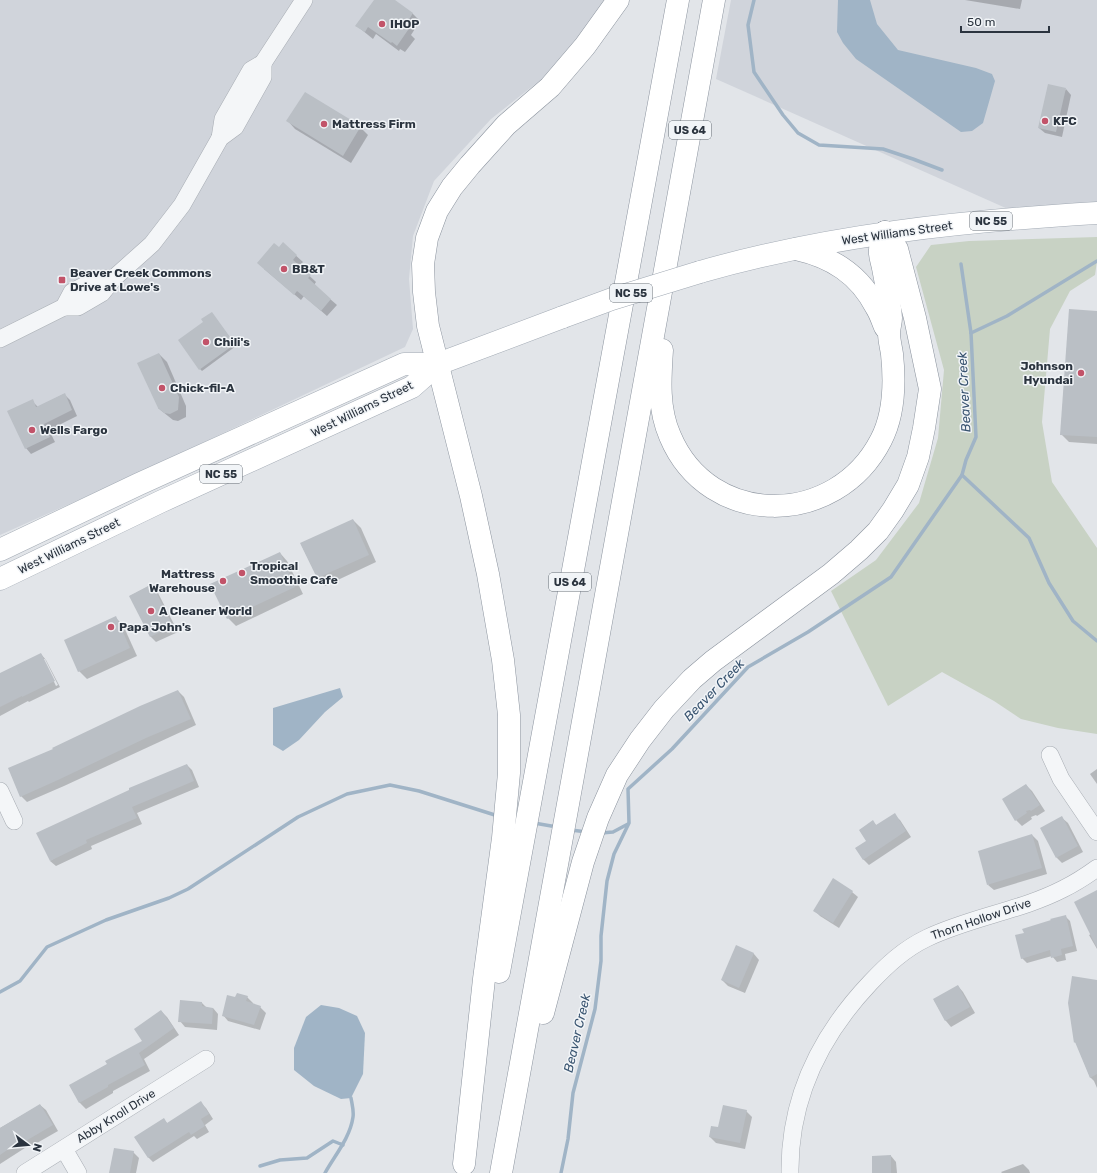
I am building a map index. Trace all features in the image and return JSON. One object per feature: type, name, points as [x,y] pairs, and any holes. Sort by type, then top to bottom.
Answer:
[{"type":"main road","points":[[464,1168],[484,980],[503,838],[509,773],[509,715],[503,660],[488,574],[471,496],[428,326],[424,292],[423,264],[427,238],[438,211],[452,187],[506,125],[550,87],[585,46],[618,0]]},
{"type":"main road","name":"US 64","points":[[464,1168],[678,0]]},
{"type":"main road","name":"US 64","points":[[501,1172],[714,0]]},
{"type":"main road","name":"West Williams Street","points":[[0,550],[139,484],[404,364],[438,364],[612,299],[723,265],[884,232],[1018,218],[1097,213]]},
{"type":"main road","points":[[666,260],[660,382],[662,409],[670,436],[681,457],[693,472],[706,484],[729,497],[752,504],[789,506],[809,502],[833,491],[852,478],[868,460],[882,440],[889,418],[893,396],[893,373],[889,333],[891,319],[880,250],[884,232]]},
{"type":"main road","points":[[501,1172],[583,862],[598,818],[618,775],[640,740],[664,709],[692,679],[713,661],[832,574],[859,550],[878,531],[908,485],[918,457],[930,389],[915,318],[897,248],[884,232]]},
{"type":"main road","points":[[796,249],[814,253],[833,262],[853,276],[866,290],[877,308],[889,333]]},
{"type":"main road","name":"West Williams Street","points":[[0,580],[160,502],[412,387],[438,364]]},
{"type":"street","points":[[0,339],[64,307],[78,307],[102,293],[114,278],[152,244],[173,218],[220,138],[235,127],[263,77],[263,63],[304,0]]},
{"type":"street","points":[[1050,755],[1061,779],[1097,832]]},
{"type":"street","points":[[0,791],[14,821]]},
{"type":"street","name":"Thorn Hollow Drive","points":[[790,1173],[795,1119],[800,1099],[825,1040],[840,1018],[862,991],[892,960],[925,939],[964,923],[1004,911],[1063,889],[1097,868]]},
{"type":"street","name":"Abby Knoll Drive","points":[[25,1173],[206,1059]]},
{"type":"street","points":[[64,1149],[78,1173]]},
{"type":"shaded area","points":[[0,0],[606,0],[582,33],[548,74],[491,119],[434,181],[413,236],[409,279],[413,329],[405,347],[139,473],[0,535]]},
{"type":"shaded area","points":[[731,0],[1097,0],[1097,213],[1026,217],[716,79]]},
{"type":"green space","points":[[1097,237],[1097,261],[1095,275],[1070,291],[1050,329],[1042,422],[1052,482],[1097,548],[1097,734],[1058,728],[1021,719],[994,701],[942,672],[888,706],[831,591],[876,560],[919,503],[938,438],[944,370],[916,267],[931,245],[969,241]]},
{"type":"water","points":[[838,0],[870,0],[877,24],[898,50],[976,68],[992,74],[995,81],[983,123],[972,131],[961,132],[856,59],[843,43],[837,32]]},
{"type":"water","points":[[340,688],[343,697],[325,712],[299,740],[283,751],[273,745],[273,708]]},
{"type":"water","points":[[321,1005],[339,1008],[357,1016],[365,1033],[363,1074],[351,1098],[341,1099],[314,1086],[294,1070],[294,1048],[306,1017]]},
{"type":"building","name":"IHOP","points":[[374,0],[395,0],[413,13],[404,28],[408,30],[397,46],[368,27],[365,32],[355,26]]},
{"type":"building","points":[[1048,84],[1066,88],[1056,132],[1038,128]]},
{"type":"building","name":"Mattress Firm","points":[[305,92],[361,126],[343,156],[286,121]]},
{"type":"building","name":"BB&T","points":[[283,242],[297,255],[293,260],[311,275],[308,278],[331,299],[321,311],[297,291],[294,295],[257,263],[274,243],[279,247]]},
{"type":"building","name":"Johnson Hyundai","points":[[1069,309],[1097,311],[1097,437],[1060,435]]},
{"type":"building","name":"Chili's","points":[[212,312],[235,344],[199,370],[178,340],[203,322],[201,319]]},
{"type":"building","name":"Chick-fil-A","points":[[159,353],[179,397],[178,410],[170,414],[164,413],[158,408],[137,363]]},
{"type":"building","name":"Wells Fargo","points":[[65,393],[72,410],[44,424],[50,437],[25,449],[7,411],[33,399],[36,407]]},
{"type":"building","points":[[353,519],[369,555],[317,578],[300,543]]},
{"type":"building","points":[[280,552],[295,587],[227,619],[210,584]]},
{"type":"building","name":"A Cleaner World","points":[[152,584],[173,626],[150,637],[129,596]]},
{"type":"building","points":[[116,616],[130,648],[78,672],[64,640]]},
{"type":"building","points":[[41,653],[55,681],[0,707],[0,673]]},
{"type":"building","points":[[178,690],[191,719],[146,738],[20,797],[8,768],[53,749],[52,748],[140,706]]},
{"type":"building","points":[[187,764],[194,781],[132,807],[137,818],[86,840],[87,843],[50,861],[36,833],[129,790],[129,788]]},
{"type":"building","points":[[1026,784],[1040,805],[1031,811],[1026,811],[1027,813],[1015,821],[1002,799]]},
{"type":"building","points":[[895,813],[906,831],[863,860],[855,848],[866,841],[859,830],[873,820],[876,825]]},
{"type":"building","points":[[1062,816],[1078,846],[1056,858],[1040,828]]},
{"type":"building","points":[[1032,834],[1042,868],[987,885],[978,851]]},
{"type":"building","points":[[833,878],[853,891],[833,923],[813,911]]},
{"type":"building","points":[[1097,890],[1097,948],[1074,902]]},
{"type":"building","points":[[1066,915],[1073,946],[1061,949],[1062,955],[1051,958],[1050,950],[1021,959],[1015,935],[1024,933],[1022,929]]},
{"type":"building","points":[[736,945],[754,953],[739,988],[721,980]]},
{"type":"building","points":[[1072,976],[1097,980],[1097,1074],[1090,1078],[1075,1042],[1074,1043],[1068,1003]]},
{"type":"building","points":[[958,985],[970,1007],[945,1021],[933,999]]},
{"type":"building","points":[[237,993],[248,996],[246,1001],[261,1006],[254,1025],[222,1016],[227,995],[235,997]]},
{"type":"building","points":[[180,1000],[202,1002],[202,1006],[213,1008],[212,1024],[178,1022]]},
{"type":"building","points":[[161,1010],[174,1028],[139,1053],[145,1065],[79,1103],[69,1085],[107,1064],[105,1061],[142,1041],[134,1029]]},
{"type":"building","points":[[201,1101],[209,1114],[201,1119],[205,1126],[191,1135],[189,1132],[148,1158],[134,1137],[164,1118],[167,1123]]},
{"type":"building","points":[[40,1104],[53,1125],[24,1142],[22,1140],[0,1155],[0,1128]]},
{"type":"building","points":[[723,1105],[747,1110],[740,1143],[709,1137],[711,1126],[718,1127]]},
{"type":"building","points":[[114,1148],[134,1151],[130,1173],[109,1173]]},
{"type":"building","points":[[891,1155],[891,1173],[872,1173],[872,1156]]},
{"type":"waterway","name":"Beaver Creek","points":[[754,0],[748,25],[754,72],[783,115],[798,133],[819,145],[883,149],[942,170]]},
{"type":"waterway","points":[[971,333],[1007,316],[1097,261]]},
{"type":"waterway","name":"Beaver Creek","points":[[561,1173],[568,1139],[573,1093],[595,1009],[601,961],[601,936],[607,881],[614,854],[629,823],[628,789],[672,749],[748,667],[808,632],[891,577],[962,475],[966,460],[976,437],[971,333],[961,264]]},
{"type":"waterway","points":[[962,475],[1029,538],[1049,583],[1073,621],[1097,641]]},
{"type":"waterway","points":[[0,992],[20,981],[47,947],[106,920],[169,898],[188,889],[298,817],[347,794],[390,785],[419,791],[498,816]]},
{"type":"waterway","points":[[534,823],[557,827]]},
{"type":"waterway","points":[[601,833],[613,832],[628,824]]},
{"type":"waterway","points":[[571,830],[587,832]]},
{"type":"waterway","points":[[325,1173],[349,1132],[353,1117],[351,1098]]},
{"type":"waterway","points":[[260,1166],[280,1160],[307,1158],[333,1141],[343,1145],[341,1144]]},
{"type":"place","name":"IHOP","points":[[382,24]]},
{"type":"place","name":"KFC","points":[[1045,121]]},
{"type":"place","name":"Mattress Firm","points":[[324,124]]},
{"type":"place","name":"BB&T","points":[[284,269]]},
{"type":"place","name":"Beaver Creek Commons Drive at Lowe's","points":[[62,280]]},
{"type":"place","name":"Chili's","points":[[206,342]]},
{"type":"place","name":"Johnson Hyundai","points":[[1081,373]]},
{"type":"place","name":"Chick-fil-A","points":[[162,388]]},
{"type":"place","name":"Wells Fargo","points":[[32,430]]},
{"type":"place","name":"Tropical Smoothie Cafe","points":[[242,573]]},
{"type":"place","name":"Mattress Warehouse","points":[[223,581]]},
{"type":"place","name":"A Cleaner World","points":[[151,611]]},
{"type":"place","name":"Papa John's","points":[[111,627]]}]
